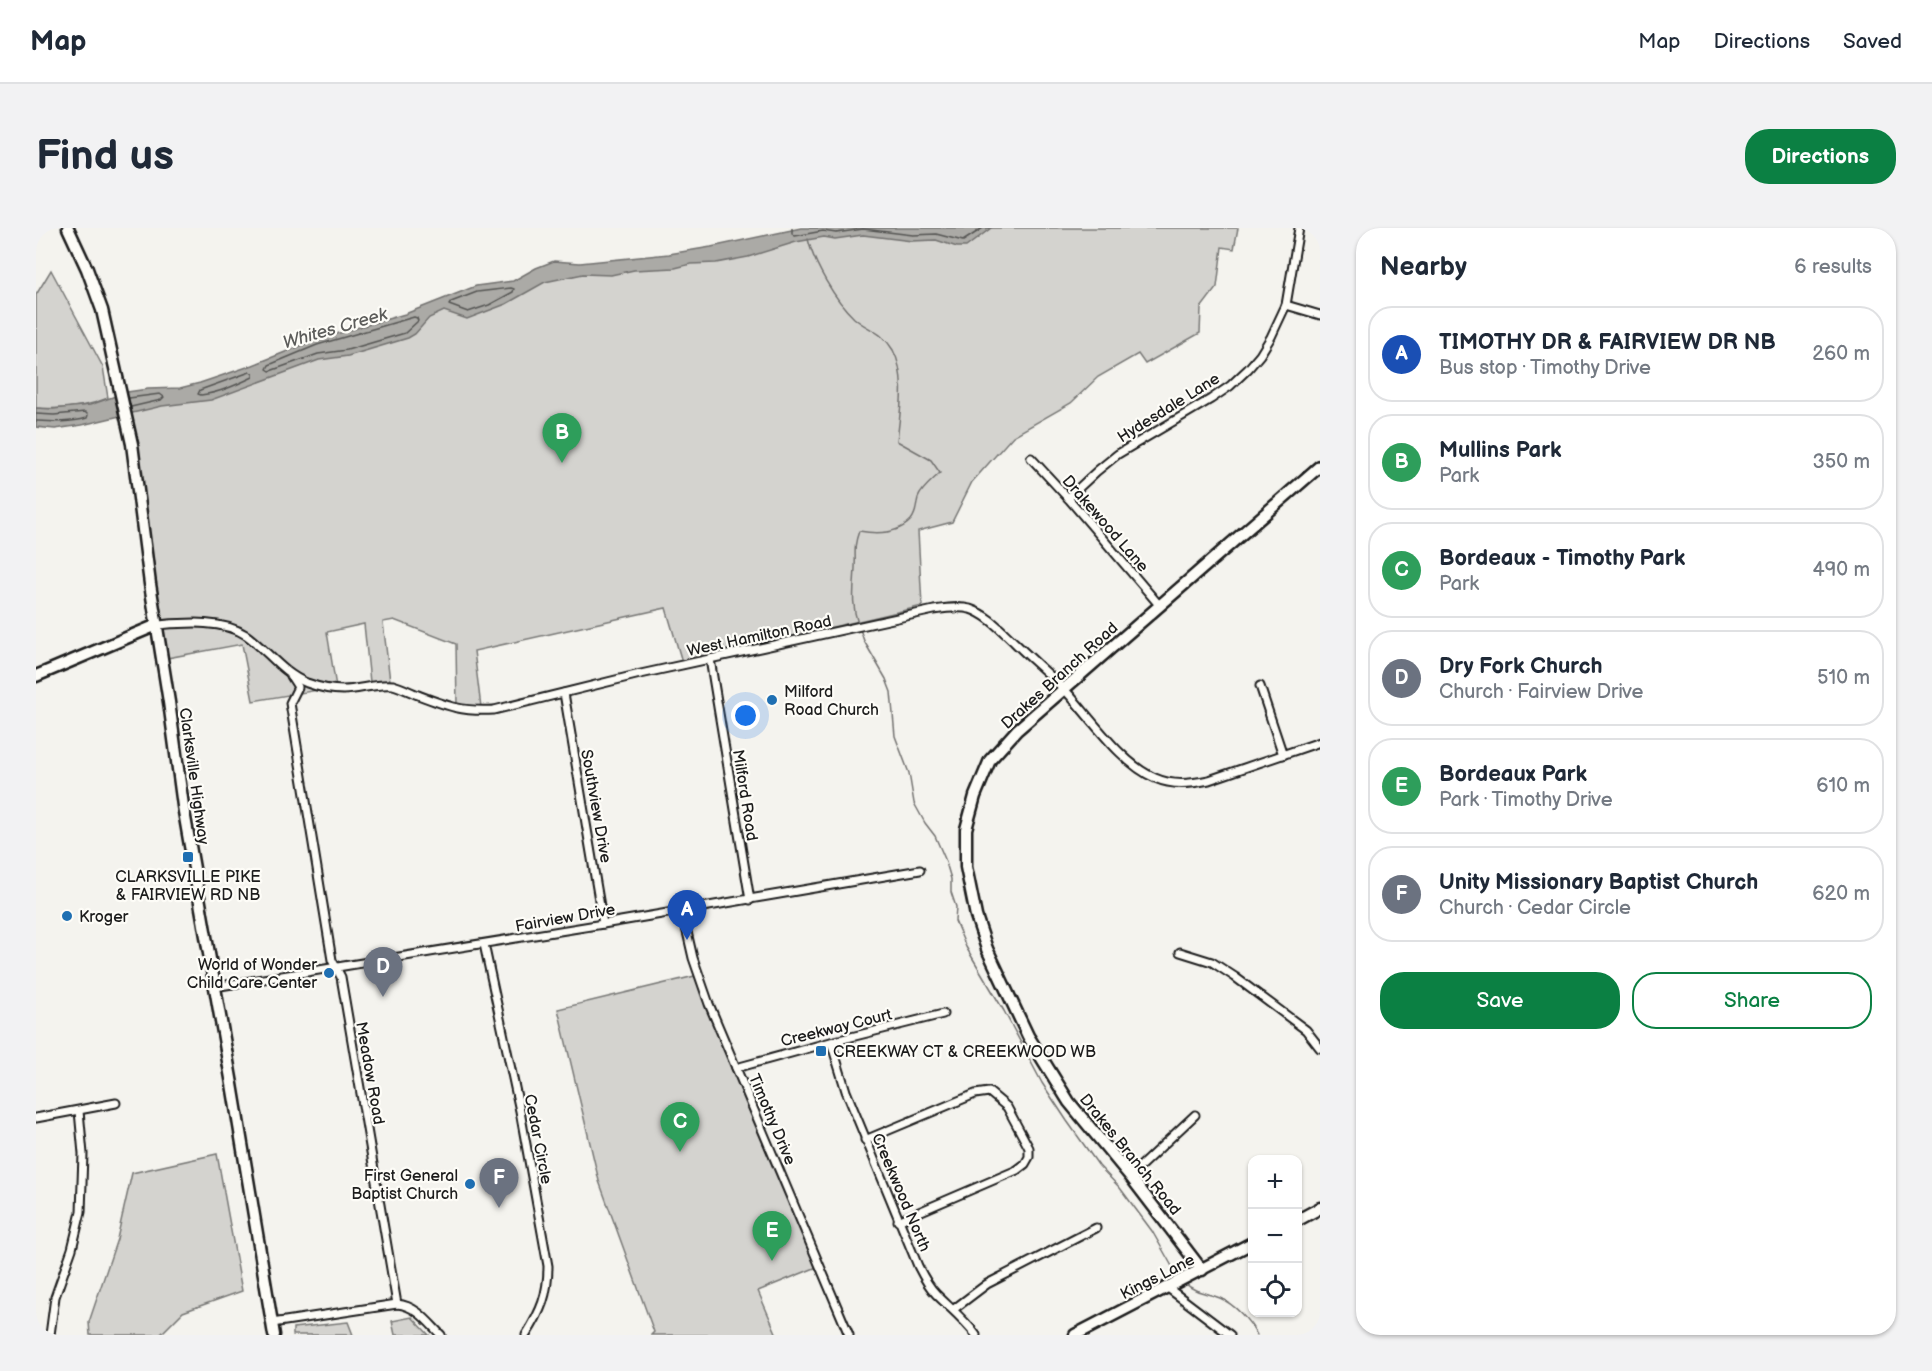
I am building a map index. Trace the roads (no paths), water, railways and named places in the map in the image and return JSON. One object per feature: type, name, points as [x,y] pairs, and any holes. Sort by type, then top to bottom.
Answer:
[{"type":"street","name":"Clarksville Highway","points":[[68,228],[86,266],[99,302],[132,444],[183,806],[274,1335]]},
{"type":"street","name":"Hydesdale Lane","points":[[1068,498],[1118,454],[1230,386],[1260,355],[1286,305],[1299,228]]},
{"type":"street","points":[[1286,305],[1320,315]]},
{"type":"street","name":"Drakewood Lane","points":[[1031,458],[1160,606]]},
{"type":"street","name":"Drakes Branch Road","points":[[1202,1270],[1130,1176],[1069,1102],[1028,1036],[987,950],[976,916],[966,867],[966,829],[975,796],[990,760],[1017,730],[1320,466]]},
{"type":"street","name":"West Hamilton Road","points":[[157,625],[213,624],[238,631],[246,635],[290,674],[319,687],[342,690],[393,685],[457,709],[473,711],[494,710],[941,608],[960,608],[982,614],[1000,629],[1064,689],[1123,755],[1139,769],[1155,778],[1166,782],[1190,784],[1209,780],[1320,742]]},
{"type":"street","points":[[36,676],[157,625]]},
{"type":"street","name":"Milford Road","points":[[710,659],[750,900]]},
{"type":"street","name":"Meadow Road","points":[[290,674],[298,687],[290,703],[332,960],[341,977],[397,1304]]},
{"type":"street","points":[[1260,686],[1283,755]]},
{"type":"street","name":"Southview Drive","points":[[564,693],[603,924]]},
{"type":"street","name":"Fairview Drive","points":[[214,987],[750,900],[920,870]]},
{"type":"street","name":"Timothy Drive","points":[[682,910],[693,958],[703,987],[849,1335]]},
{"type":"street","name":"Cedar Circle","points":[[484,944],[520,1108],[548,1266],[544,1303],[526,1335]]},
{"type":"street","points":[[1180,952],[1212,962],[1235,976],[1306,1030],[1320,1048]]},
{"type":"street","name":"Creekway Court","points":[[736,1068],[943,1014]]},
{"type":"street","name":"Creekwood North","points":[[831,1042],[846,1091],[865,1140],[918,1266],[927,1284],[954,1309],[976,1335]]},
{"type":"street","points":[[865,1140],[975,1094],[989,1092],[1007,1107],[1029,1148],[1029,1157],[1025,1164],[1017,1170],[898,1221]]},
{"type":"street","points":[[36,1118],[116,1103]]},
{"type":"street","points":[[50,1335],[56,1297],[72,1249],[81,1212],[83,1154],[79,1111]]},
{"type":"street","points":[[1130,1176],[1195,1115]]},
{"type":"street","points":[[1302,1218],[1320,1208]]},
{"type":"street","points":[[954,1309],[987,1284],[1096,1227]]},
{"type":"street","name":"Kings Lane","points":[[1075,1335],[1248,1246]]},
{"type":"street","points":[[1168,1288],[1230,1335]]},
{"type":"street","points":[[272,1323],[397,1304],[408,1306],[418,1312],[441,1335]]},
{"type":"water","points":[[801,228],[991,228],[966,247],[957,247],[936,240],[912,241],[863,235],[835,239],[824,237],[716,263],[634,270],[611,275],[583,274],[545,282],[506,304],[467,319],[444,311],[429,318],[415,334],[408,338],[348,356],[319,360],[211,400],[162,406],[82,425],[55,429],[36,427],[36,408],[53,409],[90,405],[127,392],[180,388],[200,383],[315,340],[405,314],[476,286],[513,281],[554,261],[580,263],[669,254]]},
{"type":"waterway","points":[[808,239],[820,270],[840,302],[854,318],[880,335],[893,350],[900,371],[901,383],[897,441],[931,460],[940,473],[922,491],[914,515],[906,525],[886,532],[859,531],[855,546],[854,596],[854,609],[858,624]]},
{"type":"waterway","points":[[860,629],[891,692],[895,736],[909,773],[914,803],[935,836],[945,859],[956,907],[955,921],[966,947],[1004,1011],[1042,1083],[1099,1166],[1120,1188],[1152,1231],[1177,1275]]},
{"type":"waterway","points":[[1185,1283],[1193,1289],[1231,1304],[1246,1319],[1257,1335]]},
{"type":"place","name":"Mullins Park","points":[[562,463]]},
{"type":"place","name":"Milford Road Church","points":[[772,700]]},
{"type":"place","name":"CLARKSVILLE PIKE & FAIRVIEW RD NB","points":[[188,857]]},
{"type":"place","name":"Kroger","points":[[67,916]]},
{"type":"place","name":"TIMOTHY DR & FAIRVIEW DR NB","points":[[687,940]]},
{"type":"place","name":"World of Wonder Child Care Center","points":[[329,973]]},
{"type":"place","name":"Dry Fork Church","points":[[383,997]]},
{"type":"place","name":"CREEKWAY CT & CREEKWOOD WB","points":[[821,1051]]},
{"type":"place","name":"Bordeaux - Timothy Park","points":[[680,1152]]},
{"type":"place","name":"First General Baptist Church","points":[[470,1184]]},
{"type":"place","name":"Unity Missionary Baptist Church","points":[[499,1208]]},
{"type":"place","name":"Bordeaux Park","points":[[772,1261]]},
{"type":"water label","name":"Whites Creek","points":[[335,328]]}]
